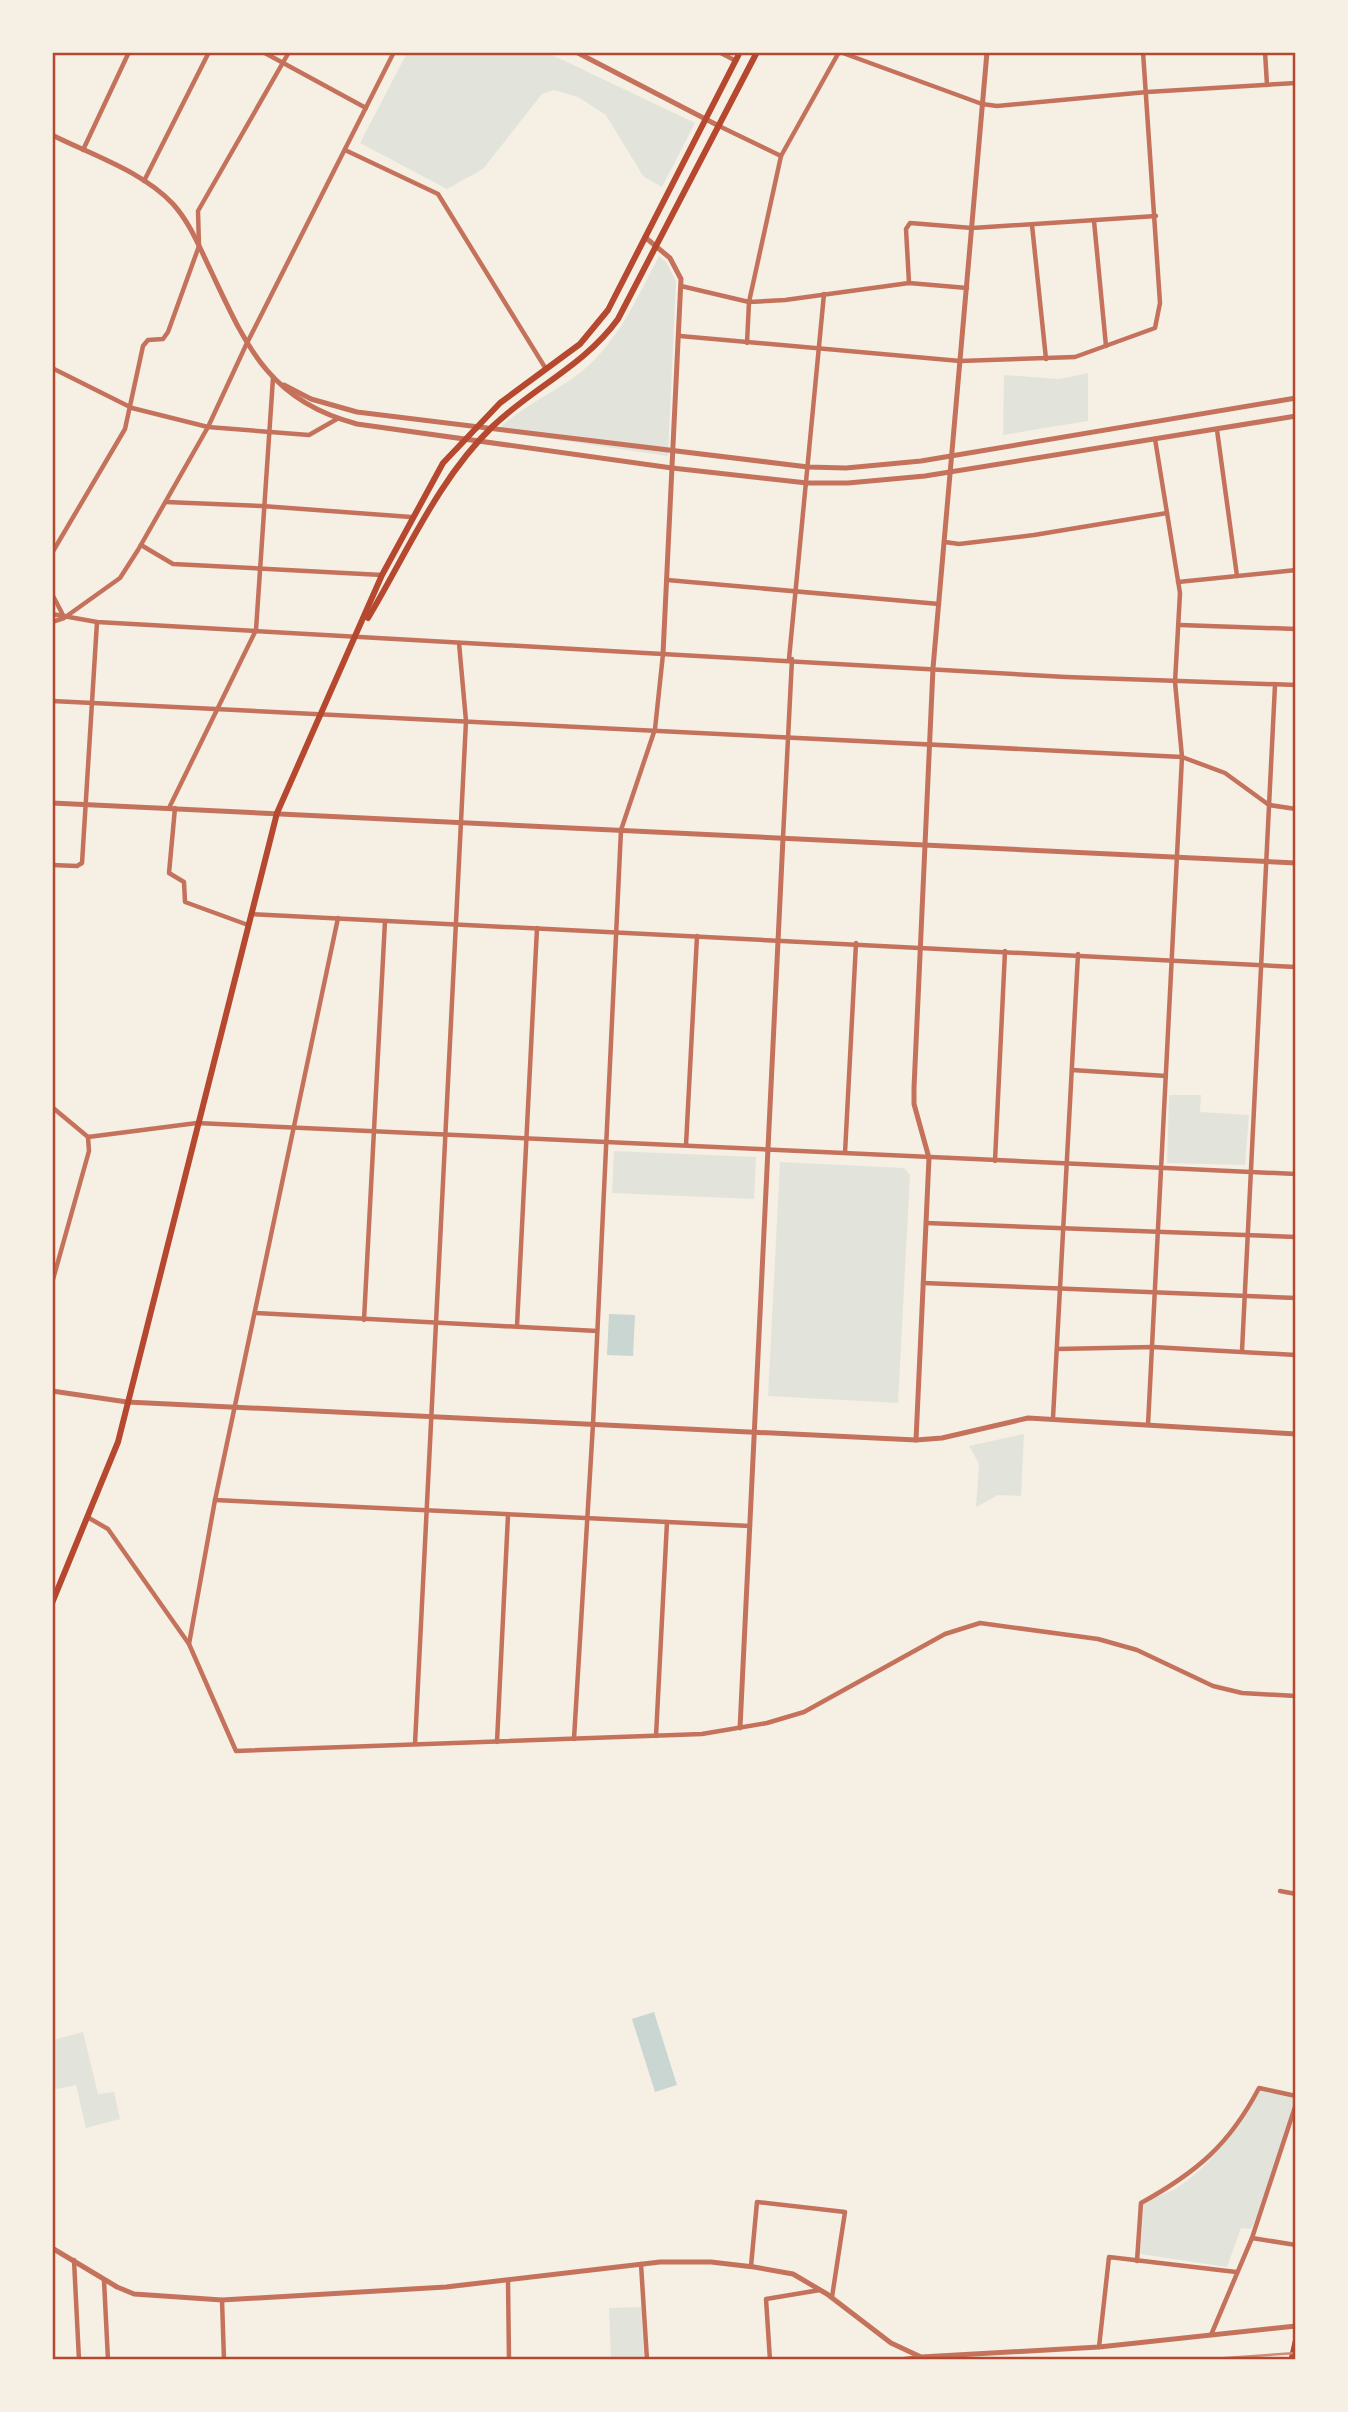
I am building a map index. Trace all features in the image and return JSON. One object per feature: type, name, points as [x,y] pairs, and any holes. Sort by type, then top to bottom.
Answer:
[{"type":"highway","points":[[1292,2360],[1296,2342]]},
{"type":"main road","points":[[52,1603],[118,1442],[277,813],[358,635],[382,575],[411,517],[443,463],[463,439],[500,402],[580,344],[596,328],[646,238],[740,52]]},
{"type":"main road","points":[[358,635],[439,495],[480,441],[493,426],[590,353],[605,338],[657,246],[757,52]]},
{"type":"street","points":[[83,150],[129,52]]},
{"type":"street","points":[[144,181],[209,52]]},
{"type":"street","points":[[263,52],[366,108]]},
{"type":"street","points":[[52,553],[125,429],[132,408],[143,346],[148,340],[163,340],[168,332],[200,246],[198,211],[289,52]]},
{"type":"street","points":[[52,622],[64,618],[120,578],[141,545],[208,427],[246,345],[394,52]]},
{"type":"street","points":[[719,52],[736,61]]},
{"type":"street","points":[[747,343],[749,302],[782,156],[839,52],[982,104],[997,106],[1147,92],[1296,83]]},
{"type":"street","points":[[916,1440],[929,1158],[914,1104],[929,744],[933,668],[987,52]]},
{"type":"street","points":[[680,336],[960,362],[1075,357],[1156,328],[1160,319],[1156,216],[1143,52]]},
{"type":"street","points":[[1265,52],[1267,85]]},
{"type":"street","points":[[581,54],[719,127],[782,156]]},
{"type":"street","points":[[52,135],[144,181],[171,202],[200,246],[246,345],[293,397],[337,419],[378,428],[672,468],[807,483],[890,480],[951,472],[1296,416]]},
{"type":"street","points":[[345,150],[438,194],[546,369]]},
{"type":"street","points":[[909,283],[906,229],[910,223],[972,228],[1156,216]]},
{"type":"street","points":[[1094,221],[1106,346]]},
{"type":"street","points":[[1032,225],[1045,359]]},
{"type":"street","points":[[574,1739],[598,1331],[621,830],[655,729],[663,654],[680,336],[681,279],[670,258],[646,238]]},
{"type":"street","points":[[681,286],[749,302],[909,283],[967,288]]},
{"type":"street","points":[[740,1728],[790,659],[807,483],[816,349],[824,294]]},
{"type":"street","points":[[52,368],[132,408],[208,427],[309,435],[337,419]]},
{"type":"street","points":[[273,378],[311,399],[357,411],[808,467],[888,465],[952,456],[1296,398]]},
{"type":"street","points":[[248,925],[185,902],[184,882],[169,873],[172,808],[256,630],[262,506],[273,378]]},
{"type":"street","points":[[1217,430],[1237,576]]},
{"type":"street","points":[[1148,1425],[1182,757],[1175,682],[1180,625],[1178,582],[1155,439]]},
{"type":"street","points":[[166,502],[411,517]]},
{"type":"street","points":[[945,542],[959,544],[1034,535],[1167,513]]},
{"type":"street","points":[[141,545],[173,564],[382,575]]},
{"type":"street","points":[[1178,582],[1296,570]]},
{"type":"street","points":[[667,580],[939,604]]},
{"type":"street","points":[[52,594],[64,618]]},
{"type":"street","points":[[52,614],[96,622],[358,635],[459,643],[1175,682],[1296,685]]},
{"type":"street","points":[[52,865],[77,866],[82,863],[96,622]]},
{"type":"street","points":[[1180,625],[1296,629]]},
{"type":"street","points":[[415,1744],[466,720],[459,643]]},
{"type":"street","points":[[1242,1351],[1275,685]]},
{"type":"street","points":[[52,701],[1182,757],[1226,773],[1269,805],[1296,809]]},
{"type":"street","points":[[52,803],[1296,863]]},
{"type":"street","points":[[251,914],[1296,967]]},
{"type":"street","points":[[189,1644],[215,1500],[237,1408],[338,918]]},
{"type":"street","points":[[364,1320],[385,920]]},
{"type":"street","points":[[517,1326],[537,928]]},
{"type":"street","points":[[686,1145],[697,936]]},
{"type":"street","points":[[845,1153],[856,943]]},
{"type":"street","points":[[995,1161],[1005,951]]},
{"type":"street","points":[[1053,1418],[1078,954]]},
{"type":"street","points":[[1072,1070],[1166,1076]]},
{"type":"street","points":[[52,1107],[88,1137],[89,1151],[52,1283]]},
{"type":"street","points":[[88,1137],[197,1124],[1296,1174]]},
{"type":"street","points":[[925,1223],[1296,1237]]},
{"type":"street","points":[[923,1283],[1296,1298]]},
{"type":"street","points":[[256,1313],[598,1331]]},
{"type":"street","points":[[1057,1349],[1153,1347],[1296,1356]]},
{"type":"street","points":[[52,1391],[127,1402],[916,1440],[942,1438],[1019,1419],[1053,1418],[1296,1434]]},
{"type":"street","points":[[215,1500],[750,1526]]},
{"type":"street","points":[[497,1742],[508,1515]]},
{"type":"street","points":[[89,1518],[108,1529],[189,1644],[236,1751],[702,1734],[740,1728],[804,1712],[956,1629],[974,1623],[1044,1629],[1098,1639],[1138,1650],[1213,1686],[1242,1693],[1296,1696]]},
{"type":"street","points":[[656,1736],[667,1522]]},
{"type":"street","points":[[1280,1891],[1296,1894]]},
{"type":"street","points":[[1136,2261],[1141,2203],[1174,2185],[1211,2157],[1241,2123],[1259,2088],[1296,2096]]},
{"type":"street","points":[[1211,2335],[1252,2238],[1296,2104]]},
{"type":"street","points":[[751,2266],[757,2202],[845,2212],[832,2297]]},
{"type":"street","points":[[1252,2238],[1296,2245]]},
{"type":"street","points":[[52,2248],[134,2294],[222,2300],[347,2294],[508,2280],[640,2264],[711,2262],[751,2266],[793,2274],[832,2297],[891,2343],[921,2357]]},
{"type":"street","points":[[1100,2347],[1109,2257],[1237,2272]]},
{"type":"street","points":[[74,2260],[79,2360]]},
{"type":"street","points":[[640,2264],[647,2360]]},
{"type":"street","points":[[104,2279],[108,2360]]},
{"type":"street","points":[[508,2280],[509,2360]]},
{"type":"street","points":[[770,2360],[766,2299],[821,2290]]},
{"type":"street","points":[[222,2300],[225,2360]]},
{"type":"street","points":[[897,2360],[1100,2347],[1296,2326]]},
{"type":"shaded area","points":[[407,53],[548,53],[695,123],[662,187],[643,176],[606,115],[578,97],[554,90],[542,94],[483,169],[447,189],[360,143]]},
{"type":"shaded area","points":[[659,256],[666,262],[676,281],[668,456],[496,431],[570,380],[594,360],[626,318]]},
{"type":"shaded area","points":[[1088,373],[1088,421],[1003,435],[1004,375],[1059,379]]},
{"type":"shaded area","points":[[1169,1095],[1201,1095],[1200,1112],[1249,1115],[1245,1165],[1167,1163]]},
{"type":"shaded area","points":[[614,1151],[756,1157],[754,1199],[612,1193]]},
{"type":"shaded area","points":[[780,1162],[904,1168],[910,1175],[898,1403],[768,1396]]},
{"type":"shaded area","points":[[609,1314],[635,1315],[633,1356],[607,1355]]},
{"type":"shaded area","points":[[1024,1434],[1021,1496],[998,1495],[976,1507],[979,1464],[969,1446]]},
{"type":"shaded area","points":[[654,2012],[677,2085],[655,2092],[632,2019]]},
{"type":"shaded area","points":[[83,2032],[98,2094],[114,2092],[120,2119],[86,2128],[76,2085],[52,2090],[53,2040]]},
{"type":"shaded area","points":[[1259,2088],[1295,2096],[1295,2104],[1270,2186],[1251,2229],[1241,2228],[1227,2267],[1140,2254],[1144,2200],[1175,2189],[1201,2169],[1224,2144]]},
{"type":"shaded area","points":[[641,2307],[644,2359],[611,2359],[609,2308]]},
{"type":"railway","points":[[1197,2360],[1296,2353]]}]
